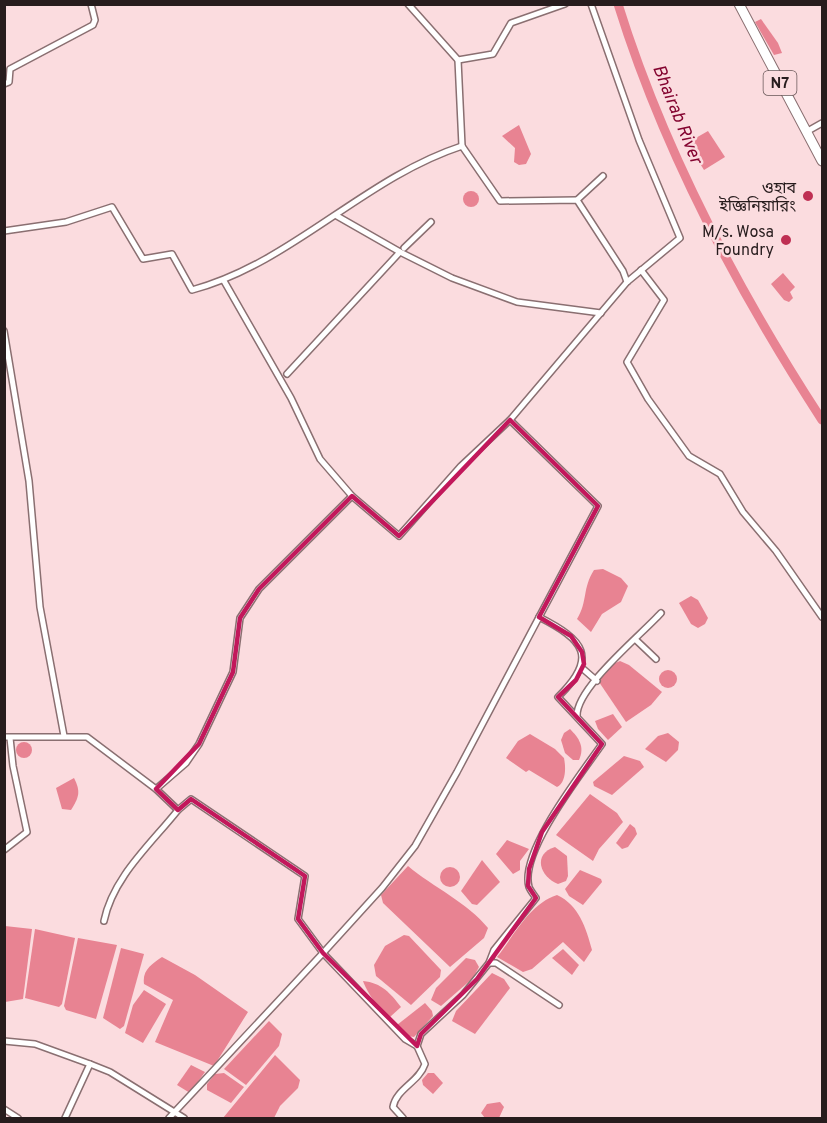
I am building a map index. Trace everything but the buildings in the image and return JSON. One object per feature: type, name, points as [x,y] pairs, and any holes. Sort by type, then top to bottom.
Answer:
[{"type":"highway","name":"N7","points":[[739,4],[822,161]]},
{"type":"street","points":[[4,84],[9,82],[10,69],[93,25],[95,20],[91,4]]},
{"type":"street","points":[[408,4],[458,60],[462,146],[500,201],[577,200],[603,176]]},
{"type":"street","points":[[458,60],[493,54],[512,23],[565,4]]},
{"type":"street","points":[[224,281],[291,398],[320,459],[352,496],[399,536],[461,466],[510,420],[627,282],[680,238],[639,140],[591,4]]},
{"type":"street","points":[[806,132],[822,123]]},
{"type":"street","points":[[4,231],[66,222],[112,207],[143,259],[172,254],[192,290],[224,281],[337,216],[377,187],[432,156],[462,146]]},
{"type":"street","points":[[577,200],[627,282]]},
{"type":"street","points":[[337,216],[452,278],[517,302],[601,313]]},
{"type":"street","points":[[287,374],[431,222]]},
{"type":"street","points":[[641,270],[664,300],[627,362],[648,399],[689,456],[720,474],[743,512],[776,551],[822,617]]},
{"type":"street","points":[[4,331],[29,481],[40,607],[64,736]]},
{"type":"street","points":[[169,1119],[382,888],[415,846],[457,772],[598,506],[510,420]]},
{"type":"street","points":[[156,789],[186,763],[199,744],[233,672],[240,618],[259,589],[352,496]]},
{"type":"street","points":[[577,716],[577,706],[597,681],[605,665],[636,640],[661,614]]},
{"type":"street","points":[[417,1046],[421,1034],[463,994],[489,963],[494,950],[536,898],[528,886],[530,869],[542,832],[602,744],[558,697],[576,680],[582,668],[582,652],[571,636],[539,617]]},
{"type":"street","points":[[636,640],[656,659]]},
{"type":"street","points":[[582,668],[597,681]]},
{"type":"street","points":[[4,850],[27,832],[7,737],[87,737],[156,789],[178,810]]},
{"type":"street","points":[[104,921],[108,901],[121,880],[178,810],[192,799],[305,876],[298,919],[323,953],[405,1039],[417,1046],[425,1064],[422,1072],[394,1099],[393,1107],[403,1119]]},
{"type":"street","points":[[489,963],[496,963],[559,1005]]},
{"type":"street","points":[[4,1041],[35,1044],[110,1072],[184,1119]]},
{"type":"street","points":[[65,1119],[90,1064]]},
{"type":"street","points":[[4,1109],[18,1119]]},
{"type":"highlighted area","points":[[510,420],[598,506],[539,617],[571,636],[582,652],[584,664],[576,680],[558,697],[602,744],[542,832],[529,869],[528,886],[536,898],[477,979],[421,1034],[417,1046],[323,953],[298,919],[305,876],[191,799],[178,810],[156,789],[199,744],[233,672],[240,618],[259,589],[352,496],[399,536]]},
{"type":"shaded area","points":[[761,19],[778,43],[782,53],[774,55],[755,22]]},
{"type":"shaded area","points":[[519,125],[531,154],[526,164],[519,165],[514,162],[515,148],[502,136]]},
{"type":"shaded area","points":[[708,131],[725,157],[704,170],[687,143]]},
{"type":"shaded area","points":[[468,191],[474,191],[479,199],[477,205],[468,207],[463,202],[463,196]]},
{"type":"shaded area","points":[[783,273],[795,287],[790,292],[793,298],[789,302],[784,300],[771,284]]},
{"type":"shaded area","points":[[603,569],[621,578],[628,586],[621,602],[602,614],[591,632],[577,619],[583,606],[590,577],[594,570]]},
{"type":"shaded area","points":[[691,596],[698,600],[708,618],[705,624],[698,628],[691,624],[679,603]]},
{"type":"shaded area","points":[[620,661],[629,665],[662,692],[651,705],[626,722],[599,682],[606,667]]},
{"type":"shaded area","points":[[668,670],[674,673],[677,679],[674,685],[668,688],[662,685],[659,679],[662,673]]},
{"type":"shaded area","points":[[613,714],[622,727],[608,740],[598,729],[595,721]]},
{"type":"shaded area","points":[[570,729],[580,743],[579,760],[573,760],[565,753],[561,740],[564,733]]},
{"type":"shaded area","points":[[668,733],[679,742],[678,750],[666,762],[645,749],[658,736]]},
{"type":"shaded area","points":[[530,734],[555,749],[564,758],[564,779],[557,787],[529,770],[526,772],[506,758],[518,741]]},
{"type":"shaded area","points":[[21,742],[27,742],[32,750],[30,756],[21,758],[16,753],[16,747]]},
{"type":"shaded area","points":[[624,756],[640,761],[644,767],[612,795],[594,786],[593,782]]},
{"type":"shaded area","points":[[74,778],[78,787],[77,798],[71,810],[62,809],[56,788]]},
{"type":"shaded area","points":[[590,794],[617,813],[623,822],[599,849],[593,861],[556,835]]},
{"type":"shaded area","points":[[630,824],[635,828],[637,834],[628,847],[622,849],[616,843]]},
{"type":"shaded area","points":[[507,840],[529,849],[520,861],[520,870],[513,874],[496,854]]},
{"type":"shaded area","points":[[555,847],[567,856],[568,876],[566,881],[558,884],[547,876],[541,866],[543,855]]},
{"type":"shaded area","points":[[482,860],[500,882],[477,905],[472,904],[461,891]]},
{"type":"shaded area","points":[[408,866],[471,911],[488,928],[484,938],[450,967],[383,903],[381,895]]},
{"type":"shaded area","points":[[450,867],[457,870],[460,877],[457,884],[450,887],[443,884],[440,877],[443,870]]},
{"type":"shaded area","points":[[580,870],[601,879],[602,882],[583,905],[569,896],[565,889]]},
{"type":"shaded area","points":[[557,895],[571,905],[584,926],[592,950],[584,962],[563,942],[532,969],[523,972],[497,957],[530,913],[547,899]]},
{"type":"shaded area","points":[[5,926],[32,929],[23,999],[5,1002]]},
{"type":"shaded area","points":[[35,929],[75,938],[62,1004],[59,1007],[25,998]]},
{"type":"shaded area","points":[[404,935],[409,936],[441,970],[440,977],[411,1005],[376,976],[374,965],[385,946]]},
{"type":"shaded area","points":[[78,938],[117,945],[96,1019],[66,1010],[64,1006]]},
{"type":"shaded area","points":[[121,948],[144,954],[124,1026],[120,1029],[103,1018]]},
{"type":"shaded area","points":[[563,949],[579,965],[572,975],[552,958]]},
{"type":"shaded area","points":[[162,957],[195,975],[248,1012],[214,1066],[155,1042],[173,1000],[144,984],[144,979],[148,968]]},
{"type":"shaded area","points":[[466,958],[475,960],[479,967],[473,978],[441,1006],[431,1000],[436,988]]},
{"type":"shaded area","points":[[492,973],[504,979],[510,988],[475,1034],[452,1021],[456,1011]]},
{"type":"shaded area","points":[[363,981],[385,990],[401,1007],[390,1017],[374,1001]]},
{"type":"shaded area","points":[[144,990],[166,1004],[143,1043],[125,1033],[133,1005]]},
{"type":"shaded area","points":[[425,1003],[433,1016],[414,1037],[408,1036],[397,1025]]},
{"type":"shaded area","points":[[269,1021],[282,1034],[279,1046],[246,1085],[224,1069]]},
{"type":"shaded area","points":[[275,1055],[300,1080],[298,1088],[280,1106],[274,1118],[223,1118]]},
{"type":"shaded area","points":[[191,1065],[205,1072],[190,1093],[177,1085]]},
{"type":"shaded area","points":[[224,1073],[244,1087],[231,1103],[207,1090],[207,1084],[215,1074]]},
{"type":"shaded area","points":[[428,1073],[434,1073],[443,1083],[433,1094],[423,1085],[422,1080]]},
{"type":"shaded area","points":[[500,1102],[504,1107],[499,1118],[485,1118],[481,1113],[487,1104]]},
{"type":"waterway","name":"Bhairab River","points":[[618,4],[657,113],[706,219],[761,321],[822,420]]},
{"type":"place","name":"ওহাব ইজ্ঞিনিয়ারিং","points":[[808,196]]},
{"type":"place","name":"M/s. Wosa Foundry","points":[[786,240]]}]
